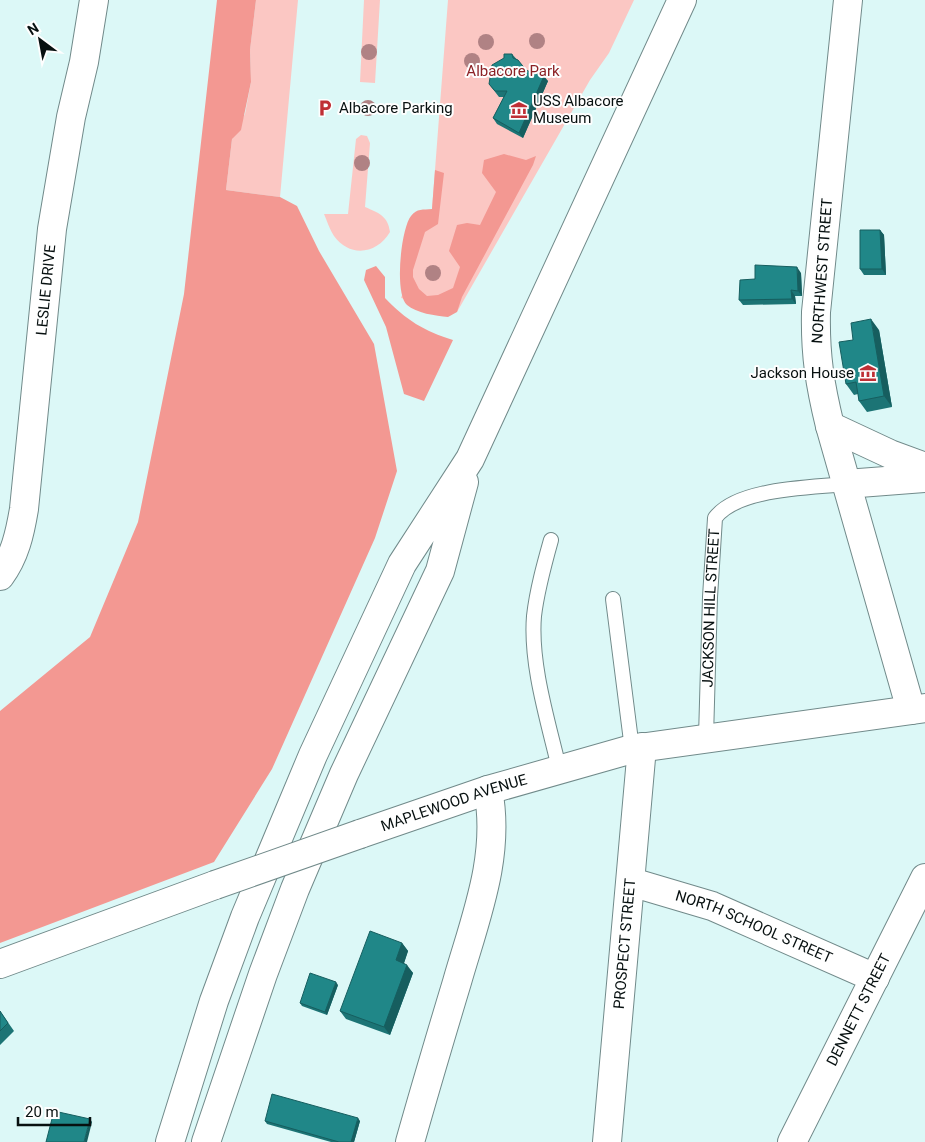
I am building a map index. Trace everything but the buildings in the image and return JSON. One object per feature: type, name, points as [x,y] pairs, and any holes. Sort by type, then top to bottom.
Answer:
[{"type":"street","name":"LESLIE DRIVE","points":[[0,576],[10,564],[19,537],[24,508],[52,229],[94,0]]},
{"type":"street","points":[[170,1142],[211,1010],[245,917],[313,755],[402,564],[470,458],[682,0]]},
{"type":"street","name":"NORTHWEST STREET","points":[[848,0],[816,312],[815,350],[819,381],[846,484],[918,709]]},
{"type":"street","points":[[830,426],[890,454],[925,467]]},
{"type":"street","points":[[206,1142],[263,974],[295,890],[344,774],[440,571],[470,458]]},
{"type":"street","name":"JACKSON HILL STREET","points":[[846,484],[925,478]]},
{"type":"street","name":"MAPLEWOOD AVENUE","points":[[0,964],[360,834],[559,768],[637,748],[918,709]]},
{"type":"street","name":"PROSPECT STREET","points":[[607,1142],[631,882],[637,748]]},
{"type":"street","points":[[410,1142],[481,901],[489,863],[492,813],[488,790]]},
{"type":"street","name":"DENNETT STREET","points":[[792,1142],[925,878]]},
{"type":"street","name":"NORTH SCHOOL STREET","points":[[631,882],[712,906],[875,978]]},
{"type":"lane","name":"JACKSON HILL STREET","points":[[706,737],[710,597],[715,518],[728,505],[752,496],[846,484]]},
{"type":"lane","points":[[550,540],[538,590],[534,618],[536,653],[544,706],[559,768]]},
{"type":"lane","points":[[613,599],[637,748]]},
{"type":"green space","points":[[256,0],[298,0],[280,197],[226,190],[232,139],[245,114],[251,82],[250,50]]},
{"type":"green space","points":[[364,0],[380,0],[375,83],[360,82]]},
{"type":"green space","name":"Albacore Park","points":[[448,0],[634,0],[609,53],[590,80],[457,312],[401,298],[432,209]]},
{"type":"green space","points":[[361,135],[367,136],[370,143],[365,207],[379,213],[385,219],[390,232],[385,239],[371,249],[355,250],[340,243],[334,236],[324,214],[348,214],[356,139]]},
{"type":"shaded area","points":[[217,0],[256,0],[250,50],[251,82],[241,130],[232,139],[226,190],[280,197],[297,206],[319,251],[374,344],[397,471],[375,538],[272,769],[214,862],[0,943],[0,711],[90,637],[138,522],[184,294]]},
{"type":"shaded area","points":[[504,154],[526,160],[536,156],[533,165],[462,297],[457,312],[448,317],[426,314],[411,308],[403,299],[401,288],[400,261],[404,233],[413,213],[432,209],[435,170],[444,173],[438,224],[425,232],[413,270],[413,277],[419,289],[427,296],[438,295],[453,288],[460,267],[449,251],[457,225],[467,223],[480,225],[496,192],[482,173],[484,160]]},
{"type":"shaded area","points":[[376,266],[385,277],[385,298],[393,306],[416,324],[433,333],[453,340],[424,401],[404,394],[386,327],[364,280],[366,270]]},
{"type":"place","name":"Albacore Parking","points":[[325,108]]},
{"type":"place","name":"USS Albacore Museum","points":[[519,110]]},
{"type":"place","name":"Jackson House","points":[[868,373]]}]
